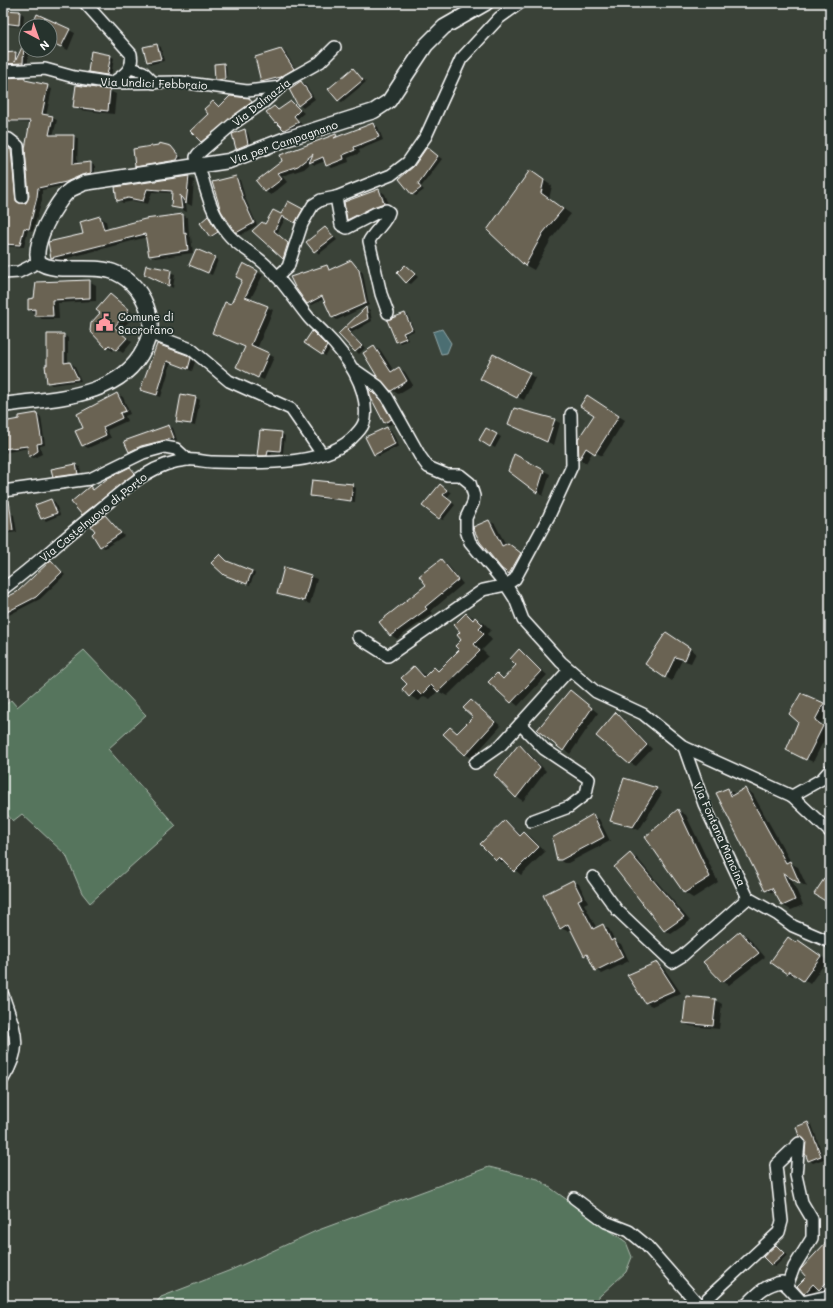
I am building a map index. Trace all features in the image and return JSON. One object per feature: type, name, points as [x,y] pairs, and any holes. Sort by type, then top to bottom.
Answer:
[{"type":"street","points":[[85,3],[132,54],[130,68],[112,83]]},
{"type":"street","name":"Via per Campagnano","points":[[39,262],[36,251],[42,235],[58,203],[70,190],[84,183],[199,164],[229,161],[247,156],[286,139],[374,111],[389,101],[426,45],[444,27],[486,3]]},
{"type":"street","points":[[277,277],[288,267],[302,224],[313,205],[321,200],[336,197],[391,175],[408,162],[426,136],[461,59],[498,18],[520,3]]},
{"type":"street","name":"Via Dalmazia","points":[[199,164],[196,157],[198,154],[234,123],[264,102],[297,74],[320,62],[335,47]]},
{"type":"street","points":[[130,68],[143,72],[154,83]]},
{"type":"street","name":"Via Undici Febbraio","points":[[3,71],[45,69],[74,77],[112,83],[200,83],[247,91],[281,87]]},
{"type":"street","points":[[3,138],[9,139],[18,146],[22,197]]},
{"type":"street","name":"Via Castelnuovo di Porto","points":[[3,589],[26,572],[65,537],[131,484],[156,468],[188,460],[210,462],[270,462],[322,454],[343,446],[352,439],[365,422],[366,407],[355,370],[326,335],[311,320],[277,277],[266,265],[241,248],[220,222],[206,195],[199,164]]},
{"type":"street","points":[[336,197],[339,219],[342,225],[347,228],[376,213],[386,210],[388,212],[388,216],[373,233],[369,241],[381,294],[388,313]]},
{"type":"street","points":[[3,274],[19,272],[39,262],[48,267],[102,269],[115,272],[128,280],[139,290],[146,302],[150,317],[151,334],[142,353],[131,367],[120,377],[105,385],[76,394],[3,405]]},
{"type":"street","points":[[151,334],[191,349],[228,381],[291,409],[322,454]]},
{"type":"street","points":[[355,370],[378,386],[387,397],[420,456],[428,467],[447,475],[460,475],[470,484],[474,496],[473,503],[466,518],[466,530],[470,542],[506,585],[515,599],[523,620],[542,643],[569,670],[596,692],[643,714],[684,747],[792,796],[830,832]]},
{"type":"street","points":[[358,637],[388,656],[483,590],[506,585],[515,579],[523,567],[572,466],[571,414]]},
{"type":"street","points":[[3,491],[90,479],[143,453],[165,447],[176,449],[188,460]]},
{"type":"street","points":[[475,763],[501,745],[569,670]]},
{"type":"street","points":[[520,724],[544,749],[589,779],[586,794],[570,807],[531,821]]},
{"type":"street","name":"Via Fontana Mancina","points":[[593,877],[617,910],[641,935],[672,962],[682,956],[748,898],[704,804],[684,747]]},
{"type":"street","points":[[792,796],[822,779],[830,770]]},
{"type":"street","points":[[748,898],[778,915],[793,926],[828,941]]},
{"type":"street","points":[[3,995],[17,1038],[16,1052],[3,1079]]},
{"type":"street","points":[[704,1305],[708,1298],[779,1232],[782,1221],[776,1165],[799,1143],[796,1175],[802,1202],[812,1219],[812,1238],[794,1266],[787,1286]]},
{"type":"street","points":[[574,1198],[606,1222],[629,1231],[646,1245],[699,1305]]},
{"type":"street","points":[[746,1305],[760,1291],[773,1283],[782,1282],[802,1302],[824,1297],[830,1298]]},
{"type":"green space","points":[[84,650],[146,715],[108,749],[176,826],[90,903],[82,893],[66,855],[22,814],[13,821],[3,810],[3,707],[11,700],[17,707]]},
{"type":"green space","points":[[489,1167],[538,1179],[626,1242],[632,1257],[626,1272],[590,1305],[154,1305],[161,1297],[231,1270],[316,1231]]},
{"type":"water","points":[[442,329],[451,343],[447,353],[441,354],[433,332]]},
{"type":"building","points":[[3,10],[20,11],[18,25],[3,23]]},
{"type":"building","points":[[37,14],[46,18],[35,18]]},
{"type":"building","points":[[58,24],[70,29],[61,47],[58,46]]},
{"type":"building","points":[[157,44],[161,59],[147,62],[143,47]]},
{"type":"building","points":[[281,49],[294,69],[281,77],[261,82],[255,57]]},
{"type":"building","points":[[91,51],[111,55],[107,75],[88,72]]},
{"type":"building","points":[[16,52],[15,62],[18,56],[18,58],[23,58],[23,63],[3,64],[3,53]]},
{"type":"building","points":[[224,63],[225,79],[215,80],[214,64]]},
{"type":"building","points":[[353,68],[363,80],[338,101],[328,89]]},
{"type":"building","points":[[25,77],[25,80],[48,85],[42,114],[53,116],[49,135],[74,135],[73,164],[91,162],[91,173],[66,182],[38,188],[29,229],[24,228],[20,245],[3,244],[3,145],[11,150],[16,201],[19,203],[26,203],[29,196],[25,149],[30,121],[9,121],[8,119],[3,119],[3,78]]},
{"type":"building","points":[[301,81],[311,96],[298,106],[289,89]]},
{"type":"building","points":[[76,85],[110,90],[108,111],[73,107]]},
{"type":"building","points":[[230,96],[249,98],[252,102],[201,142],[190,131],[208,114],[204,109],[213,101],[219,107]]},
{"type":"building","points":[[291,101],[300,110],[294,116],[299,122],[284,130],[276,122],[275,123],[266,112],[274,106],[278,110]]},
{"type":"building","points":[[373,123],[379,137],[354,147],[355,150],[343,155],[344,159],[326,166],[323,157],[309,163],[313,154],[298,166],[277,173],[282,179],[265,192],[256,181],[282,161],[280,155],[336,134],[337,136],[334,138]]},
{"type":"building","points":[[245,129],[248,144],[236,149],[232,134]]},
{"type":"building","points":[[159,143],[171,146],[179,156],[177,160],[135,167],[133,149],[158,145]]},
{"type":"building","points":[[427,147],[438,156],[418,184],[421,188],[412,195],[399,179],[414,166]]},
{"type":"building","points":[[530,170],[544,180],[541,193],[563,209],[543,233],[525,266],[487,230]]},
{"type":"building","points":[[189,176],[186,204],[180,195],[182,209],[171,207],[172,191],[147,189],[143,201],[128,198],[117,201],[115,187]]},
{"type":"building","points":[[236,176],[243,199],[254,223],[236,233],[221,211],[212,182]]},
{"type":"building","points":[[379,189],[384,203],[347,220],[344,202]]},
{"type":"building","points":[[288,201],[303,209],[295,223],[282,216],[274,231],[288,243],[283,259],[252,231],[262,222],[265,224],[273,210],[281,214]]},
{"type":"building","points":[[183,214],[184,234],[186,233],[188,250],[149,256],[145,234],[51,258],[48,242],[83,234],[80,222],[100,216],[104,230],[145,219]]},
{"type":"building","points":[[208,216],[218,232],[210,237],[200,223]]},
{"type":"building","points":[[325,227],[334,237],[314,252],[306,242]]},
{"type":"building","points":[[196,249],[215,257],[208,273],[189,265]]},
{"type":"building","points":[[351,260],[359,270],[366,303],[332,318],[322,296],[307,304],[290,277],[327,265],[329,270]]},
{"type":"building","points":[[243,263],[258,271],[245,297],[268,306],[251,345],[269,353],[258,378],[236,367],[245,347],[212,333],[225,302],[231,304],[242,280],[236,277]]},
{"type":"building","points":[[146,265],[171,270],[169,286],[144,274]]},
{"type":"building","points":[[405,265],[415,274],[406,283],[397,273]]},
{"type":"building","points":[[90,280],[90,298],[52,300],[53,316],[35,316],[35,309],[28,310],[28,299],[34,298],[36,282]]},
{"type":"building","name":"Comune di Sacrofano","points":[[110,294],[129,310],[114,327],[127,338],[116,350],[109,345],[106,348],[90,331],[91,323],[100,313],[96,310]]},
{"type":"building","points":[[366,307],[368,319],[347,330],[362,346],[355,352],[338,334]]},
{"type":"building","points":[[405,313],[412,329],[403,333],[406,338],[396,342],[387,320]]},
{"type":"building","points":[[312,331],[327,346],[322,355],[304,343]]},
{"type":"building","points":[[47,334],[64,334],[64,363],[70,362],[78,379],[47,383],[45,365],[47,365]]},
{"type":"building","points":[[157,344],[187,355],[191,358],[188,369],[167,361],[157,395],[140,390]]},
{"type":"building","points":[[374,346],[391,372],[399,367],[407,381],[391,391],[378,378],[363,353]]},
{"type":"building","points":[[493,354],[530,373],[517,398],[480,379]]},
{"type":"building","points":[[368,388],[381,401],[392,419],[384,423],[371,398]]},
{"type":"building","points":[[117,393],[126,411],[120,413],[122,418],[103,427],[106,435],[82,446],[75,431],[83,428],[77,414]]},
{"type":"building","points":[[181,394],[196,397],[191,424],[176,422]]},
{"type":"building","points":[[587,395],[619,416],[595,454],[586,448],[579,460],[578,439],[594,415],[580,406]]},
{"type":"building","points":[[514,408],[555,419],[547,442],[508,424]]},
{"type":"building","points":[[37,413],[42,443],[37,444],[38,451],[29,457],[27,446],[3,449],[3,422],[19,419],[19,416]]},
{"type":"building","points":[[169,425],[174,438],[141,446],[129,452],[124,441]]},
{"type":"building","points":[[387,427],[395,444],[374,455],[365,437]]},
{"type":"building","points":[[486,428],[497,434],[490,447],[479,440]]},
{"type":"building","points":[[260,430],[282,432],[280,451],[268,450],[267,456],[257,456]]},
{"type":"building","points":[[514,454],[544,470],[537,493],[508,471]]},
{"type":"building","points":[[76,464],[78,474],[53,477],[51,469]]},
{"type":"building","points":[[130,467],[135,473],[82,515],[71,502],[90,486],[93,490],[108,478]]},
{"type":"building","points":[[312,480],[353,484],[351,501],[310,496]]},
{"type":"building","points":[[440,484],[447,490],[443,495],[452,502],[439,519],[422,506]]},
{"type":"building","points":[[51,499],[57,513],[41,519],[35,505]]},
{"type":"building","points":[[9,500],[13,530],[3,532],[3,501]]},
{"type":"building","points":[[105,515],[121,533],[100,547],[92,534],[95,531],[91,526]]},
{"type":"building","points":[[489,520],[502,546],[508,543],[521,553],[509,574],[502,569],[480,542],[474,530],[473,527]]},
{"type":"building","points":[[220,554],[227,561],[252,571],[247,584],[224,575],[211,563]]},
{"type":"building","points":[[441,559],[458,580],[425,607],[427,609],[390,636],[379,622],[426,585],[419,576]]},
{"type":"building","points":[[51,560],[62,572],[36,597],[3,614],[3,599],[17,592]]},
{"type":"building","points":[[284,567],[311,575],[304,601],[277,594]]},
{"type":"building","points":[[466,613],[473,620],[475,617],[483,625],[479,629],[484,634],[474,644],[480,651],[438,692],[431,685],[421,695],[416,690],[409,697],[402,689],[407,684],[401,678],[414,666],[424,677],[434,667],[438,671],[459,650],[455,646],[461,640],[457,635],[460,632],[454,625]]},
{"type":"building","points":[[666,632],[690,648],[685,660],[675,657],[665,678],[645,664]]},
{"type":"building","points":[[519,649],[541,671],[511,703],[488,682],[497,673],[503,679],[516,665],[510,659]]},
{"type":"building","points":[[570,690],[592,708],[563,751],[537,730]]},
{"type":"building","points":[[801,693],[824,703],[815,720],[823,726],[806,760],[786,750],[798,722],[789,714]]},
{"type":"building","points":[[471,700],[495,722],[465,755],[443,734],[450,727],[457,733],[473,717],[463,708]]},
{"type":"building","points":[[616,712],[647,745],[629,764],[596,736]]},
{"type":"building","points":[[519,744],[540,767],[516,798],[494,775]]},
{"type":"building","points":[[624,778],[657,788],[633,827],[610,821]]},
{"type":"building","points":[[728,788],[731,796],[745,788],[786,863],[790,861],[800,884],[783,873],[795,900],[782,906],[772,888],[765,891],[716,793]]},
{"type":"building","points":[[678,809],[710,877],[684,893],[645,837]]},
{"type":"building","points":[[593,814],[604,837],[561,860],[557,860],[552,838]]},
{"type":"building","points":[[505,820],[520,836],[524,832],[539,847],[514,872],[499,857],[496,860],[480,844]]},
{"type":"building","points":[[630,853],[684,917],[664,931],[614,867]]},
{"type":"building","points":[[830,870],[830,904],[814,894]]},
{"type":"building","points":[[573,880],[582,898],[578,900],[593,929],[603,924],[611,941],[614,939],[623,957],[595,971],[587,954],[584,956],[568,924],[560,929],[543,895]]},
{"type":"building","points":[[740,931],[759,953],[722,982],[703,962]]},
{"type":"building","points":[[788,937],[796,943],[798,940],[821,956],[803,981],[789,971],[787,974],[770,962]]},
{"type":"building","points":[[657,962],[675,990],[645,1003],[627,975]]},
{"type":"building","points":[[686,996],[716,999],[713,1026],[683,1023]]},
{"type":"building","points":[[808,1122],[821,1156],[808,1161],[805,1153],[806,1141],[799,1136],[796,1127]]},
{"type":"building","points":[[830,1238],[830,1279],[819,1290],[813,1284],[804,1294],[797,1286],[806,1277],[800,1270]]},
{"type":"building","points":[[776,1245],[784,1253],[771,1265],[763,1257]]},
{"type":"place","name":"Comune di Sacrofano","points":[[105,322]]}]
